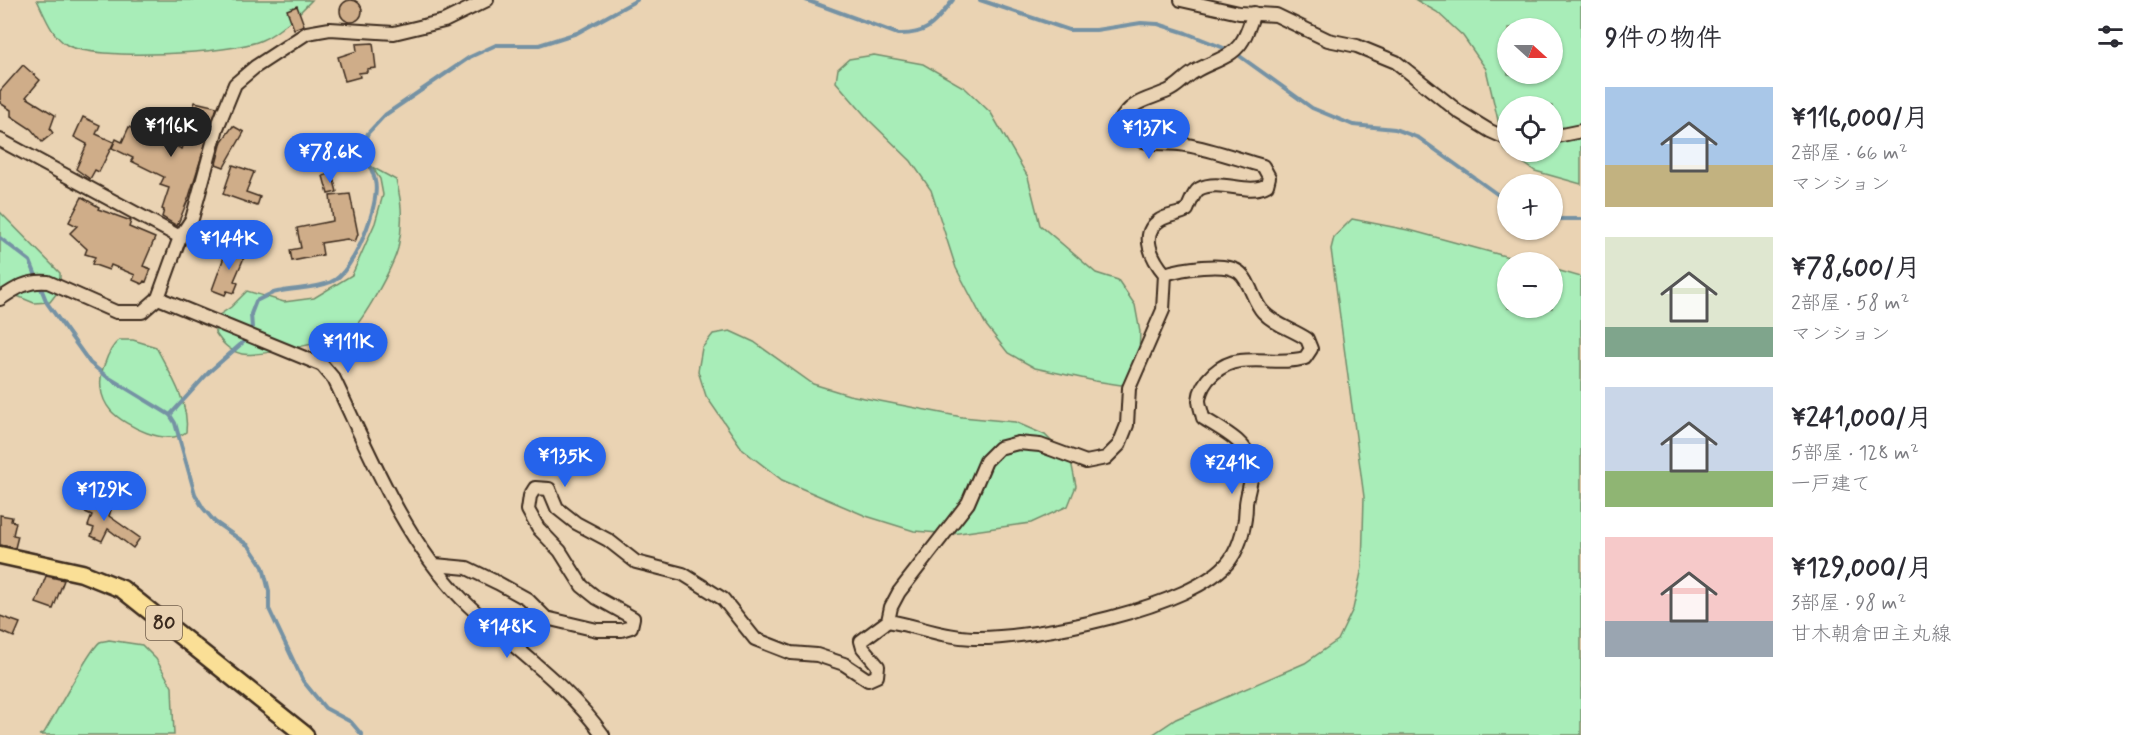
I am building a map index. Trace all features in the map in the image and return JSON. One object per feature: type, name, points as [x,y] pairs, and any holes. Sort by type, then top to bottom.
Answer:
[{"type":"main road","name":"80","points":[[0,555],[82,573],[122,589],[305,735]]},
{"type":"street","points":[[0,299],[26,283],[39,281],[48,282],[116,312],[127,314],[142,312],[158,298],[180,237],[192,219],[225,105],[236,84],[255,68],[307,33],[330,28],[394,33],[444,21],[487,0]]},
{"type":"street","points":[[1181,0],[1239,13],[1276,15],[1328,40],[1358,46],[1396,62],[1459,112],[1497,135]]},
{"type":"street","points":[[435,565],[467,568],[527,599],[546,618],[597,630],[621,630],[631,627],[633,618],[597,598],[582,586],[560,551],[538,528],[528,510],[530,496],[535,488],[543,487],[549,489],[557,508],[576,523],[608,540],[636,562],[683,574],[723,599],[755,639],[791,653],[818,655],[844,664],[868,680],[877,676],[878,666],[863,648],[861,641],[888,621],[891,607],[899,592],[968,503],[986,461],[999,448],[1018,443],[1040,445],[1086,462],[1106,458],[1119,445],[1127,425],[1129,388],[1162,310],[1165,274],[1154,261],[1148,240],[1153,226],[1161,219],[1187,210],[1197,190],[1202,188],[1225,185],[1260,188],[1267,185],[1269,177],[1263,166],[1185,144],[1153,145],[1130,136],[1119,122],[1125,110],[1136,103],[1169,91],[1183,83],[1192,72],[1241,44],[1254,13]]},
{"type":"street","points":[[1563,135],[1581,131]]},
{"type":"street","points":[[0,140],[180,237]]},
{"type":"street","points":[[888,621],[938,635],[956,637],[1043,633],[1084,624],[1179,596],[1214,574],[1230,560],[1246,523],[1247,489],[1252,465],[1248,454],[1234,438],[1203,418],[1199,401],[1204,383],[1212,374],[1238,361],[1295,361],[1305,358],[1311,349],[1307,339],[1275,323],[1261,310],[1240,272],[1228,267],[1214,267],[1165,274]]},
{"type":"street","points":[[158,298],[322,365],[334,379],[409,529],[435,565],[461,598],[585,709],[603,735]]},
{"type":"green space","points":[[37,0],[312,0],[275,33],[246,45],[194,52],[133,54],[82,50],[67,45],[53,31]]},
{"type":"green space","points":[[1416,0],[1581,0],[1581,184],[1563,179],[1563,174],[1546,174],[1535,171],[1522,162],[1563,162],[1563,96],[1497,96],[1497,116],[1486,69],[1463,36],[1437,12]]},
{"type":"green space","points":[[874,55],[923,64],[965,88],[991,113],[1028,177],[1040,225],[1096,273],[1118,280],[1135,305],[1140,332],[1139,356],[1133,377],[1121,385],[1095,381],[1035,368],[1008,353],[986,325],[956,268],[931,190],[911,161],[869,120],[836,82],[838,69],[849,59]]},
{"type":"green space","points":[[372,167],[396,180],[401,205],[401,231],[398,248],[390,267],[356,326],[343,335],[280,350],[242,354],[226,346],[215,332],[215,318],[231,307],[247,291],[284,302],[314,298],[352,275],[375,223],[383,195],[380,179]]},
{"type":"green space","points":[[0,212],[60,273],[60,289],[50,302],[34,303],[0,289]]},
{"type":"green space","points":[[1352,219],[1413,231],[1497,254],[1497,318],[1563,318],[1563,272],[1581,277],[1581,735],[1152,735],[1176,719],[1305,663],[1338,640],[1353,609],[1362,568],[1364,497],[1331,249],[1334,237]]},
{"type":"green space","points":[[730,331],[754,342],[813,384],[849,395],[962,417],[1015,422],[1045,435],[1071,461],[1076,486],[1068,506],[1031,523],[952,534],[914,531],[866,516],[782,480],[743,450],[706,396],[698,371],[702,348],[713,334]]},
{"type":"green space","points":[[119,340],[133,340],[156,347],[182,399],[186,432],[168,437],[147,433],[117,417],[107,406],[102,394],[101,375],[109,353]]},
{"type":"green space","points":[[109,640],[142,645],[156,659],[172,687],[174,735],[39,735],[44,733],[95,647],[100,642]]},
{"type":"building","points":[[351,0],[359,3],[362,11],[359,19],[351,22],[343,19],[340,11],[343,3]]},
{"type":"building","points":[[297,6],[304,25],[294,29],[287,10]]},
{"type":"building","points":[[373,43],[376,68],[367,69],[367,72],[359,73],[360,77],[345,81],[338,57],[357,51],[356,44]]},
{"type":"building","points":[[23,65],[40,80],[26,97],[55,115],[50,129],[53,133],[42,142],[31,129],[11,116],[11,110],[0,103],[0,91]]},
{"type":"building","points":[[195,102],[217,107],[189,197],[177,226],[162,217],[164,210],[162,209],[169,188],[160,185],[164,177],[131,161],[133,158],[112,148],[116,139],[122,142],[129,127],[140,132],[144,123],[162,131],[158,138],[182,149],[195,114],[191,112]]},
{"type":"building","points":[[83,117],[100,125],[96,134],[114,142],[99,172],[95,170],[90,179],[76,169],[87,144],[74,137]]},
{"type":"building","points":[[233,126],[244,132],[224,167],[216,164],[222,141]]},
{"type":"building","points":[[233,165],[254,172],[246,192],[260,197],[257,206],[223,194]]},
{"type":"building","points":[[332,173],[337,192],[328,194],[323,176]]},
{"type":"building","points":[[350,194],[358,234],[355,242],[347,239],[321,243],[323,255],[292,261],[290,250],[301,248],[297,228],[333,221],[330,196]]},
{"type":"building","points":[[82,197],[99,207],[98,209],[131,221],[129,227],[155,238],[143,266],[151,269],[146,282],[142,284],[133,280],[135,275],[111,265],[109,270],[92,264],[95,257],[85,254],[87,249],[70,233],[77,226],[69,222]]},
{"type":"building","points":[[228,246],[246,253],[234,281],[238,283],[234,293],[227,291],[225,295],[212,290]]},
{"type":"building","points":[[74,495],[111,510],[109,516],[140,538],[133,548],[108,529],[102,541],[91,536],[94,528],[88,526],[92,515],[69,505]]},
{"type":"building","points":[[0,515],[12,517],[11,521],[16,522],[13,535],[18,536],[15,548],[0,545]]},
{"type":"building","points":[[46,576],[64,580],[53,609],[36,603]]},
{"type":"building","points":[[0,616],[20,623],[14,637],[0,631]]},
{"type":"waterway","points":[[170,415],[209,372],[248,338],[252,328],[251,314],[256,301],[274,293],[331,282],[348,266],[370,221],[376,191],[374,177],[363,146],[368,133],[385,115],[470,57],[496,45],[539,45],[577,33],[637,0]]},
{"type":"waterway","points":[[806,0],[898,34],[909,34],[930,26],[953,0]]},
{"type":"waterway","points":[[980,0],[1069,30],[1096,30],[1141,23],[1158,24],[1186,33],[1234,52],[1312,108],[1353,125],[1395,129],[1419,138],[1497,194]]},
{"type":"waterway","points":[[1563,219],[1581,219]]},
{"type":"waterway","points":[[0,238],[30,261],[47,303],[90,363],[106,376],[170,415],[175,423],[195,494],[203,508],[215,522],[249,546],[263,567],[269,591],[269,609],[303,681],[325,708],[351,722],[362,735]]}]
